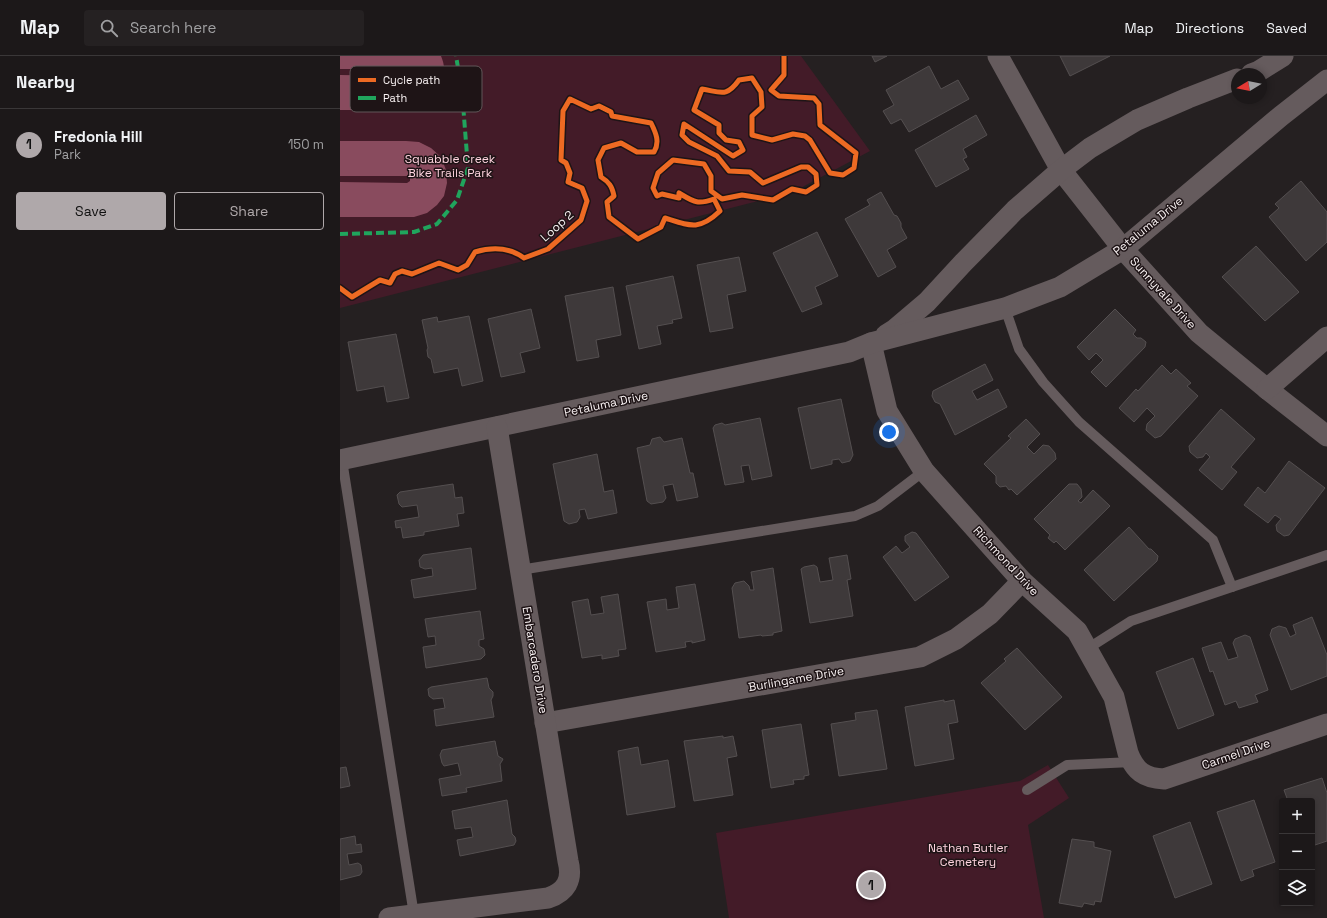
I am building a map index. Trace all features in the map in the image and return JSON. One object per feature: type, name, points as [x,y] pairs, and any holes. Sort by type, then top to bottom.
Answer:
[{"type":"street","name":"Sunnyvale Drive","points":[[998,56],[1061,170],[1123,249],[1199,333],[1327,436]]},
{"type":"street","points":[[1264,68],[1283,56]]},
{"type":"street","name":"Petaluma Drive","points":[[871,343],[1005,308],[1060,287],[1123,249],[1281,116],[1327,80]]},
{"type":"street","name":"Petaluma Drive","points":[[341,460],[849,352],[871,343],[894,330],[927,302],[962,262],[1016,210],[1061,170],[1090,148],[1137,120],[1231,81]]},
{"type":"street","points":[[1267,389],[1327,337]]},
{"type":"street","name":"Richmond Drive","points":[[871,343],[888,411],[924,472],[1022,581],[1077,631],[1114,696],[1128,753],[1138,769]]},
{"type":"street","name":"Embarcadero Drive","points":[[414,915],[548,898],[562,891],[570,877],[570,869],[497,427]]},
{"type":"street","name":"Burlingame Drive","points":[[545,723],[920,657],[956,639],[990,614],[1022,581]]},
{"type":"street","name":"Carmel Drive","points":[[1138,769],[1154,778],[1164,779],[1327,724]]},
{"type":"street","points":[[389,918],[414,915]]},
{"type":"lane","points":[[1005,308],[1019,349],[1043,382],[1079,422],[1213,540],[1232,587]]},
{"type":"lane","points":[[341,460],[414,915]]},
{"type":"lane","points":[[520,570],[855,516],[878,506],[924,472]]},
{"type":"lane","points":[[1087,649],[1132,621],[1327,555]]},
{"type":"lane","points":[[1027,790],[1067,765],[1138,769]]},
{"type":"green space","name":"Squabble Creek Bike Trails Park","points":[[340,56],[801,56],[870,151],[793,192],[340,308]]},
{"type":"green space","name":"Nathan Butler Cemetery","points":[[1048,765],[1069,798],[1028,825],[1044,918],[729,918],[716,833],[1020,781]]},
{"type":"shaded area","points":[[340,56],[441,56],[443,66],[350,66],[350,69],[340,69]]},
{"type":"shaded area","points":[[340,75],[350,75],[350,110],[340,110]]},
{"type":"shaded area","points":[[340,141],[419,142],[431,148],[441,157],[446,170],[447,183],[444,196],[437,205],[427,213],[414,217],[340,217],[340,182],[407,183],[410,181],[410,178],[407,176],[340,176]]},
{"type":"building","points":[[872,56],[887,56],[875,62]]},
{"type":"building","points":[[1060,56],[1110,56],[1070,76]]},
{"type":"building","points":[[929,66],[941,89],[958,80],[969,99],[909,132],[901,119],[891,124],[883,111],[894,105],[886,90]]},
{"type":"building","points":[[976,115],[987,135],[963,149],[967,157],[963,159],[969,169],[936,187],[915,150]]},
{"type":"building","points":[[1301,181],[1327,212],[1327,242],[1306,261],[1269,217],[1279,208],[1275,204]]},
{"type":"building","points":[[881,192],[894,215],[897,216],[901,223],[901,227],[907,238],[887,250],[896,267],[878,277],[845,219],[870,205],[867,200]]},
{"type":"building","points":[[817,232],[838,276],[815,287],[822,304],[802,312],[773,253]]},
{"type":"building","points":[[1256,246],[1299,292],[1265,321],[1222,277]]},
{"type":"building","points":[[739,257],[746,291],[727,295],[733,328],[710,332],[697,265]]},
{"type":"building","points":[[673,276],[682,318],[672,320],[673,323],[657,326],[661,344],[639,349],[626,286]]},
{"type":"building","points":[[613,287],[621,335],[596,340],[599,357],[577,361],[565,296]]},
{"type":"building","points":[[531,309],[540,348],[520,353],[525,372],[501,377],[488,319]]},
{"type":"building","points":[[1115,309],[1136,330],[1133,334],[1137,338],[1141,338],[1146,342],[1145,347],[1106,387],[1091,372],[1103,360],[1096,353],[1089,360],[1077,347]]},
{"type":"building","points":[[469,316],[483,381],[462,386],[458,368],[434,373],[431,359],[428,357],[428,348],[422,320],[437,317],[438,322]]},
{"type":"building","points":[[396,334],[409,398],[387,402],[384,386],[357,391],[348,342]]},
{"type":"building","points":[[985,364],[993,380],[972,391],[977,400],[998,389],[1007,407],[955,435],[940,404],[935,402],[932,396],[933,391]]},
{"type":"building","points":[[1162,365],[1171,374],[1176,369],[1191,383],[1187,386],[1198,396],[1161,436],[1155,438],[1146,430],[1147,424],[1155,416],[1147,408],[1134,422],[1119,408],[1136,389],[1138,391]]},
{"type":"building","points":[[841,399],[853,455],[850,461],[842,463],[839,459],[832,460],[832,464],[811,469],[798,408]]},
{"type":"building","points":[[1221,409],[1255,439],[1231,467],[1237,472],[1222,490],[1199,470],[1210,457],[1206,453],[1203,457],[1197,458],[1190,452],[1189,446]]},
{"type":"building","points":[[760,418],[772,476],[752,480],[749,465],[741,466],[744,482],[725,485],[713,428],[715,425],[722,423],[725,425]]},
{"type":"building","points":[[1026,419],[1040,434],[1027,447],[1034,454],[1043,445],[1049,446],[1055,453],[1056,459],[1017,495],[1006,486],[1000,487],[996,483],[996,476],[984,464],[1011,438],[1008,436]]},
{"type":"building","points":[[660,437],[664,442],[682,438],[690,473],[693,473],[698,497],[677,501],[673,484],[663,486],[666,498],[663,502],[651,504],[647,501],[637,448],[650,445],[652,439]]},
{"type":"building","points":[[597,454],[604,492],[613,490],[617,513],[588,519],[585,509],[579,510],[580,517],[577,522],[569,524],[564,521],[553,464]]},
{"type":"building","points":[[1289,461],[1325,488],[1289,535],[1284,536],[1277,531],[1276,525],[1281,519],[1275,515],[1268,523],[1244,505],[1258,487],[1265,493]]},
{"type":"building","points":[[453,484],[455,498],[462,497],[464,513],[457,514],[459,526],[424,532],[424,535],[403,538],[401,527],[396,528],[395,521],[419,517],[417,505],[402,507],[399,504],[397,495],[400,492]]},
{"type":"building","points":[[1069,484],[1077,484],[1081,489],[1082,497],[1078,501],[1081,503],[1093,490],[1110,506],[1065,550],[1056,541],[1054,543],[1048,538],[1050,535],[1034,519]]},
{"type":"building","points":[[1129,527],[1149,549],[1151,549],[1158,556],[1157,561],[1114,601],[1084,570]]},
{"type":"building","points":[[912,532],[916,533],[949,577],[915,601],[883,557],[896,546],[902,553],[910,547],[905,541],[905,536]]},
{"type":"building","points":[[471,548],[476,589],[414,598],[411,580],[433,576],[432,568],[425,569],[420,567],[419,560],[423,555]]},
{"type":"building","points":[[847,555],[851,579],[847,580],[853,616],[810,623],[801,569],[814,565],[817,567],[820,582],[833,580],[829,558]]},
{"type":"building","points":[[773,568],[782,631],[773,633],[773,635],[739,638],[732,588],[735,583],[744,581],[749,586],[750,590],[754,590],[751,572]]},
{"type":"building","points":[[695,584],[705,640],[692,643],[692,641],[685,642],[686,647],[656,652],[647,602],[666,599],[667,610],[679,608],[676,587]]},
{"type":"building","points":[[618,594],[626,649],[618,650],[619,656],[602,659],[602,655],[582,658],[572,602],[588,599],[591,615],[604,613],[601,597]]},
{"type":"building","points":[[480,611],[484,639],[479,640],[479,646],[484,649],[485,655],[481,659],[426,668],[423,647],[436,645],[435,636],[428,637],[425,619]]},
{"type":"building","points":[[1312,617],[1327,655],[1327,676],[1291,690],[1270,635],[1272,629],[1279,626],[1286,628],[1290,637],[1296,634],[1293,625]]},
{"type":"building","points":[[1245,635],[1250,637],[1268,690],[1255,695],[1258,702],[1239,708],[1236,701],[1225,705],[1213,671],[1210,672],[1202,648],[1221,642],[1228,660],[1238,657],[1233,643],[1235,639]]},
{"type":"building","points":[[1017,648],[1062,697],[1025,730],[981,683],[1006,661],[1004,659]]},
{"type":"building","points":[[1193,658],[1214,715],[1178,729],[1156,672]]},
{"type":"building","points":[[487,678],[489,688],[493,692],[491,700],[494,717],[436,726],[434,710],[445,708],[443,698],[433,699],[429,696],[428,689],[431,687]]},
{"type":"building","points":[[944,700],[944,702],[954,700],[958,722],[948,724],[954,759],[915,766],[905,707]]},
{"type":"building","points":[[877,710],[887,769],[839,776],[831,724],[856,720],[855,713]]},
{"type":"building","points":[[801,724],[809,775],[804,776],[804,779],[793,780],[794,784],[771,788],[762,730]]},
{"type":"building","points":[[723,736],[723,738],[733,736],[737,756],[727,758],[733,795],[694,801],[684,741]]},
{"type":"building","points":[[495,741],[498,756],[503,759],[500,764],[502,781],[466,788],[467,792],[442,796],[439,779],[461,775],[458,763],[444,766],[440,755],[442,750]]},
{"type":"building","points":[[638,747],[641,765],[668,760],[675,807],[627,815],[618,751]]},
{"type":"building","points":[[346,767],[350,786],[340,788],[340,768]]},
{"type":"building","points":[[1322,778],[1327,793],[1327,841],[1315,845],[1315,798],[1287,798],[1284,790]]},
{"type":"building","points":[[507,800],[512,834],[516,841],[514,845],[460,856],[457,840],[473,837],[471,827],[455,829],[452,811]]},
{"type":"building","points":[[1254,800],[1275,862],[1252,870],[1254,876],[1241,881],[1217,812]]},
{"type":"building","points":[[1190,822],[1212,884],[1175,898],[1153,836]]},
{"type":"building","points":[[355,836],[356,845],[361,844],[362,852],[347,854],[349,865],[358,863],[361,865],[362,872],[360,875],[340,880],[340,839]]},
{"type":"building","points":[[1072,839],[1094,842],[1094,847],[1111,851],[1101,902],[1095,901],[1094,905],[1084,903],[1082,907],[1059,903]]},
{"type":"marked path","points":[[456,56],[458,66]]},
{"type":"marked path","points":[[340,234],[414,232],[437,224],[457,200],[468,168],[464,112]]},
{"type":"cycle path","name":"Loop 2","points":[[340,288],[352,297],[380,280],[390,283],[395,274],[402,271],[412,274],[439,263],[458,270],[467,265],[475,252],[481,250],[506,250],[518,254],[524,258],[548,249],[581,220],[587,201],[582,188],[568,182],[570,173],[566,163],[561,160],[563,111],[570,99],[591,109],[599,106],[611,112],[612,116],[651,123],[653,127],[657,141],[654,152],[637,152],[621,143],[604,148],[598,160],[601,177],[610,185],[614,196],[607,202],[609,217],[638,239],[661,227],[665,218],[688,225],[694,225],[706,222],[720,211],[714,199],[696,202],[679,193],[679,198],[662,194],[657,196],[653,188],[658,173],[673,160],[704,164],[711,176],[711,191],[722,199],[742,195],[773,200],[792,189],[806,192],[817,185],[816,174],[808,167],[801,167],[763,183],[750,172],[729,171],[717,156],[689,142],[682,135],[684,124],[733,156],[743,150],[739,142],[726,140],[719,133],[719,125],[694,110],[702,89],[727,92],[739,80],[752,78],[761,92],[762,107],[752,116],[752,135],[772,140],[793,134],[805,136],[810,140],[830,173],[843,175],[854,168],[856,153],[820,125],[819,104],[814,98],[779,96],[771,90],[784,75],[784,56]]},
{"type":"place","name":"Fredonia Hill","points":[[871,885]]}]
